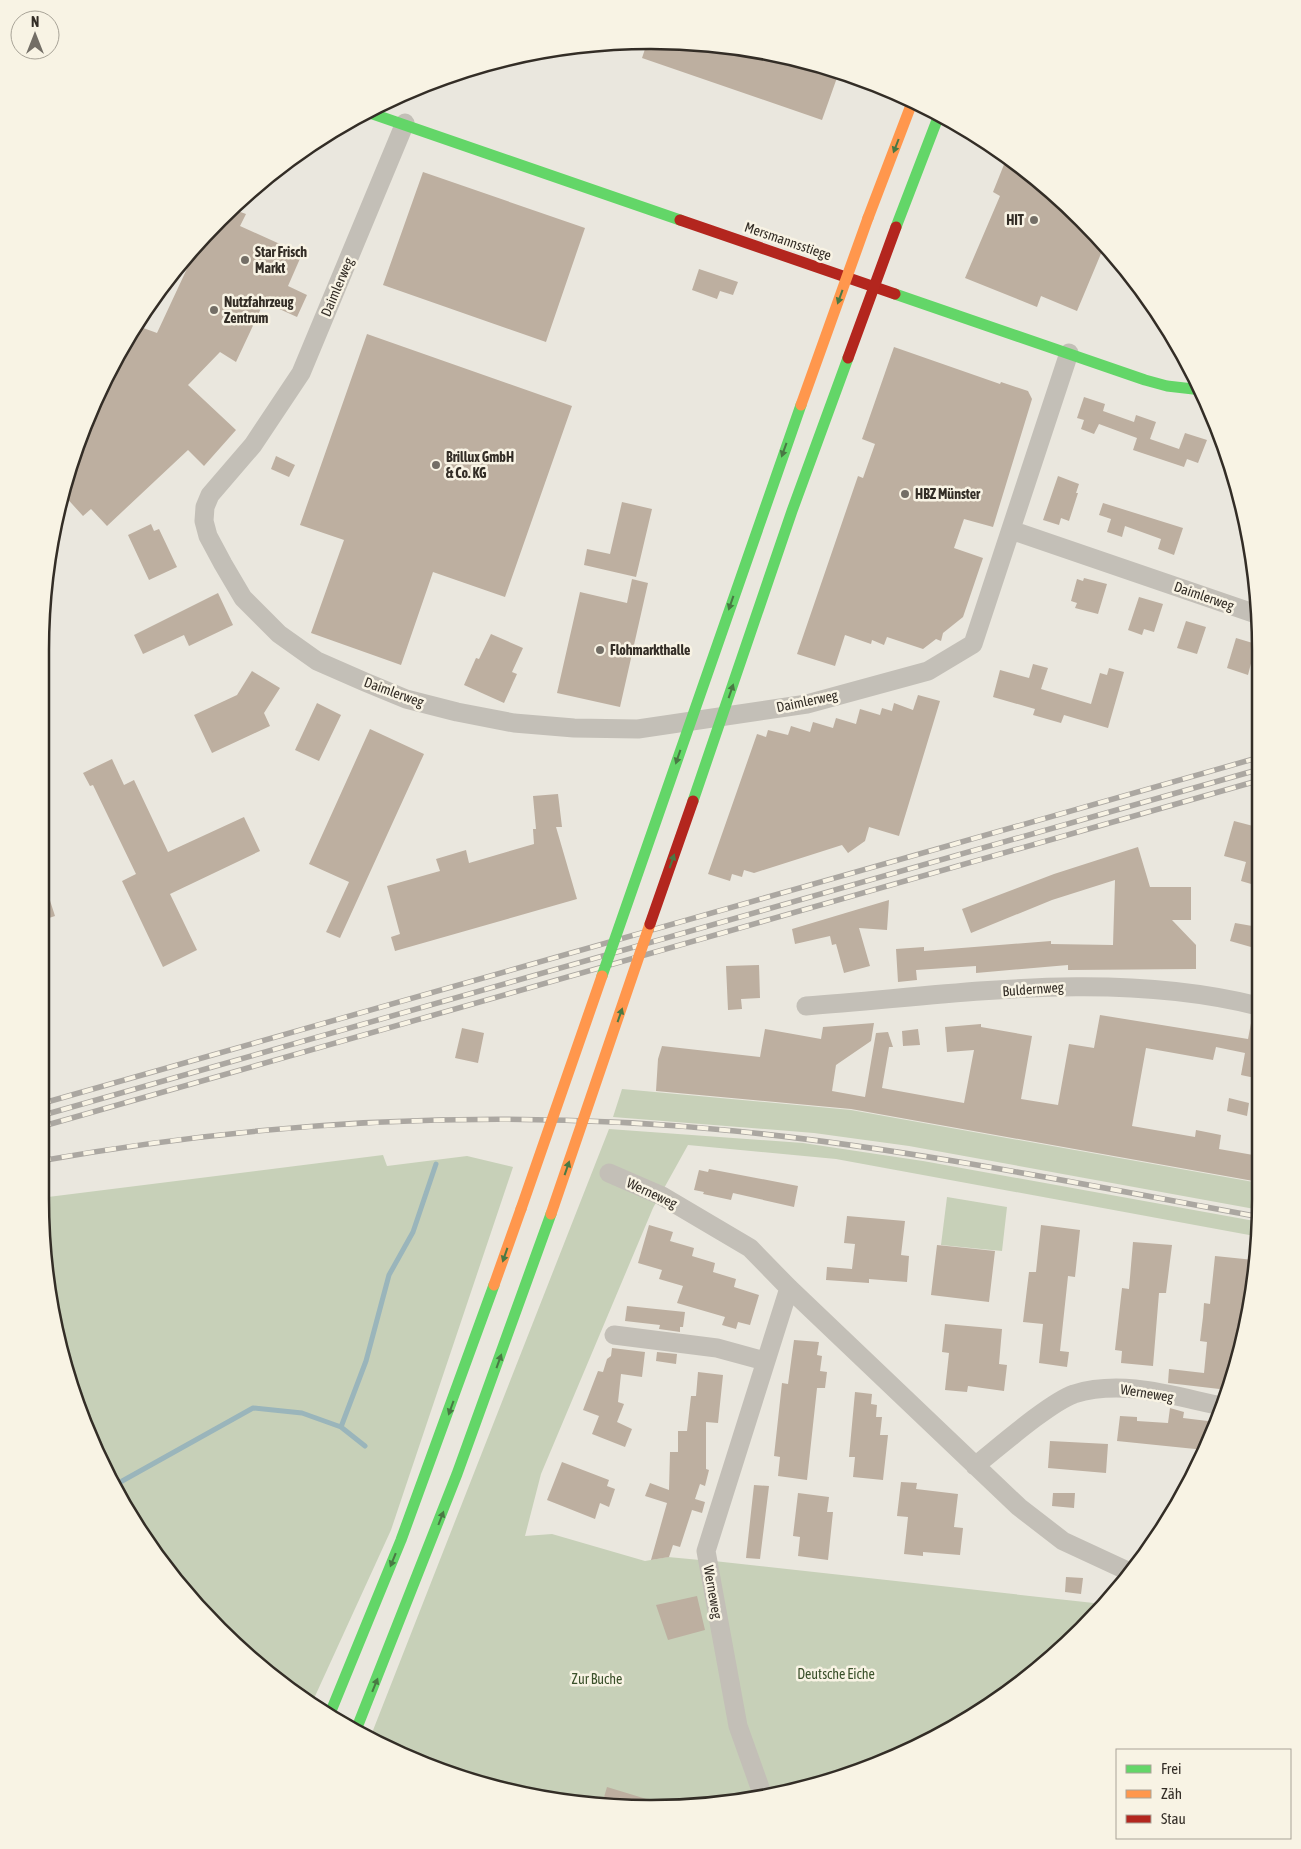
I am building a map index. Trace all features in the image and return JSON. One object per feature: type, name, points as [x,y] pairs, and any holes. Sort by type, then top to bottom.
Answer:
[{"type":"main road","points":[[332,1709],[402,1540],[522,1209],[766,502],[868,218],[910,108]]},
{"type":"main road","name":"Mersmannsstiege","points":[[377,115],[1155,383],[1192,389]]},
{"type":"main road","points":[[358,1724],[455,1480],[551,1214],[792,511],[937,121]]},
{"type":"street","name":"Daimlerweg","points":[[405,123],[301,373],[253,445],[210,495],[205,506],[204,521],[208,536],[243,598],[279,634],[317,661],[406,699],[457,712],[514,723],[574,728],[638,729],[807,704],[928,671],[973,644],[1069,353]]},
{"type":"street","name":"Daimlerweg","points":[[1011,530],[1251,612]]},
{"type":"street","name":"Buldernweg","points":[[806,1006],[1057,987],[1102,986],[1199,993],[1252,1005]]},
{"type":"street","name":"Werneweg","points":[[609,1173],[662,1196],[750,1248],[789,1288],[1019,1507],[1063,1541],[1124,1569]]},
{"type":"street","name":"Werneweg","points":[[761,1790],[738,1726],[706,1551],[789,1288]]},
{"type":"street","points":[[614,1335],[717,1348],[765,1361]]},
{"type":"street","name":"Werneweg","points":[[975,1466],[1043,1413],[1073,1395],[1108,1387],[1137,1388],[1215,1405]]},
{"type":"green space","points":[[622,1089],[851,1110],[1252,1182],[1252,1208],[909,1146],[814,1133],[613,1117]]},
{"type":"green space","name":"Zur Buche","points":[[609,1129],[803,1143],[923,1161],[1251,1220],[1251,1235],[836,1159],[688,1145],[653,1208],[541,1474],[525,1536],[552,1534],[645,1561],[668,1557],[700,1560],[756,1791],[690,1799],[650,1800],[611,1799],[533,1789],[457,1768],[420,1754],[372,1732]]},
{"type":"green space","points":[[383,1155],[387,1166],[467,1156],[513,1167],[391,1530],[314,1698],[284,1676],[225,1624],[173,1565],[129,1499],[95,1429],[69,1354],[60,1316],[54,1277],[50,1238],[49,1197]]},
{"type":"green space","points":[[947,1197],[1007,1207],[1002,1251],[941,1245]]},
{"type":"green space","name":"Deutsche Eiche","points":[[714,1561],[1095,1603],[1047,1651],[985,1699],[917,1738],[844,1768],[806,1780],[767,1789],[747,1733]]},
{"type":"building","points":[[645,49],[690,50],[729,54],[768,60],[837,79],[822,120],[642,58]]},
{"type":"building","name":"HIT","points":[[1004,164],[1047,198],[1101,252],[1077,311],[1041,296],[1037,307],[965,278],[1000,196],[993,192]]},
{"type":"building","points":[[423,172],[585,228],[546,342],[383,285]]},
{"type":"building","points":[[239,212],[246,214],[240,226],[302,254],[288,286],[307,295],[297,317],[264,302],[236,362],[220,352],[188,385],[236,430],[204,466],[188,450],[107,526],[91,509],[83,516],[68,499],[69,495],[95,420],[129,350],[143,328],[157,333],[188,265]]},
{"type":"building","points":[[699,269],[738,282],[733,295],[720,291],[717,299],[692,290]]},
{"type":"building","name":"Brillux GmbH & Co. KG","points":[[367,334],[572,406],[505,597],[433,572],[401,665],[311,633],[344,540],[300,525]]},
{"type":"building","points":[[894,347],[1000,384],[1001,382],[1028,391],[1032,399],[993,527],[964,519],[954,548],[983,558],[963,617],[943,633],[941,641],[936,639],[923,649],[887,637],[884,645],[872,640],[871,644],[845,635],[835,666],[797,654],[858,476],[863,478],[875,444],[862,439]]},
{"type":"building","points":[[1084,397],[1105,404],[1103,411],[1134,422],[1136,415],[1156,422],[1150,439],[1179,449],[1185,433],[1207,440],[1198,463],[1187,459],[1184,467],[1133,450],[1137,438],[1099,424],[1094,434],[1081,429],[1084,420],[1077,418]]},
{"type":"building","points":[[276,456],[295,465],[289,477],[271,469]]},
{"type":"building","points":[[1058,476],[1079,484],[1069,521],[1061,518],[1059,525],[1043,520]]},
{"type":"building","points":[[622,502],[652,509],[636,577],[584,565],[587,549],[610,554]]},
{"type":"building","points":[[1103,503],[1183,528],[1174,555],[1158,549],[1161,539],[1125,526],[1122,537],[1107,532],[1111,519],[1099,515]]},
{"type":"building","points":[[151,524],[154,531],[159,529],[177,567],[149,580],[128,535]]},
{"type":"building","points":[[1084,578],[1107,584],[1098,614],[1075,608],[1077,603],[1071,601],[1077,579],[1083,581]]},
{"type":"building","name":"Flohmarkthalle","points":[[632,579],[648,583],[620,707],[557,693],[580,592],[627,603]]},
{"type":"building","points":[[218,593],[233,625],[189,646],[184,635],[143,654],[134,635]]},
{"type":"building","points":[[1139,597],[1163,604],[1154,632],[1144,629],[1142,635],[1128,630]]},
{"type":"building","points":[[1186,621],[1206,627],[1197,654],[1177,648]]},
{"type":"building","points":[[491,634],[523,648],[512,672],[517,674],[504,703],[464,685],[476,658],[479,659]]},
{"type":"building","points":[[1236,638],[1252,643],[1252,660],[1248,675],[1227,668]]},
{"type":"building","points":[[1033,664],[1048,668],[1041,689],[1091,704],[1100,673],[1107,675],[1109,668],[1124,672],[1108,728],[1064,715],[1061,723],[1033,715],[1035,709],[993,697],[1000,670],[1029,678]]},
{"type":"building","points":[[252,671],[280,688],[264,713],[270,726],[212,753],[194,715],[237,695]]},
{"type":"building","points":[[918,695],[940,701],[899,836],[869,827],[865,841],[848,853],[842,845],[754,873],[744,870],[742,877],[732,874],[730,881],[708,874],[757,734],[766,737],[768,730],[788,735],[791,726],[810,732],[813,722],[833,728],[836,718],[856,724],[860,709],[880,715],[882,708],[892,711],[894,703],[913,710]]},
{"type":"building","points":[[317,703],[341,715],[319,761],[295,750]]},
{"type":"building","points":[[370,729],[424,754],[340,938],[326,932],[349,882],[309,864]]},
{"type":"building","points":[[112,759],[124,785],[134,780],[168,852],[244,817],[260,851],[170,894],[197,950],[163,967],[122,881],[136,874],[93,785],[90,786],[83,773]]},
{"type":"building","points":[[558,794],[562,827],[556,827],[577,899],[395,951],[391,937],[400,934],[387,886],[440,871],[436,859],[466,850],[469,863],[534,844],[533,829],[536,829],[533,796]]},
{"type":"building","points":[[1234,821],[1252,826],[1252,884],[1241,881],[1246,862],[1224,856]]},
{"type":"building","points":[[1138,847],[1150,887],[1191,887],[1191,920],[1172,920],[1196,945],[1196,969],[1068,970],[1068,965],[976,973],[976,966],[916,970],[917,980],[898,982],[896,949],[924,947],[924,951],[1051,941],[1051,944],[1113,945],[1115,880],[1052,900],[971,933],[962,909],[1054,874]]},
{"type":"building","points":[[49,898],[55,916],[49,918]]},
{"type":"building","points":[[889,900],[887,930],[859,928],[870,966],[844,973],[836,944],[832,945],[830,936],[795,944],[792,929]]},
{"type":"building","points":[[1235,923],[1252,926],[1252,947],[1230,941]]},
{"type":"building","points":[[759,965],[760,998],[741,999],[742,1009],[728,1010],[726,966]]},
{"type":"building","points":[[1100,1015],[1248,1039],[1252,1018],[1252,1077],[1241,1075],[1245,1053],[1216,1047],[1213,1060],[1146,1048],[1132,1126],[1195,1137],[1196,1130],[1221,1135],[1219,1149],[1252,1155],[1252,1181],[851,1109],[656,1091],[658,1059],[662,1046],[760,1057],[765,1029],[821,1039],[823,1027],[874,1023],[871,1041],[836,1065],[832,1091],[865,1097],[876,1033],[888,1032],[893,1047],[889,1047],[882,1088],[964,1103],[974,1050],[947,1052],[945,1027],[981,1024],[981,1027],[1032,1036],[1021,1099],[1058,1105],[1069,1044],[1094,1048]]},
{"type":"building","points":[[462,1028],[484,1033],[478,1063],[455,1058]]},
{"type":"building","points":[[918,1029],[920,1045],[903,1046],[902,1031]]},
{"type":"building","points":[[1229,1098],[1249,1103],[1247,1116],[1227,1111]]},
{"type":"building","points":[[709,1169],[798,1186],[794,1207],[733,1193],[731,1200],[703,1194],[704,1192],[694,1190],[699,1170],[708,1172]]},
{"type":"building","points":[[847,1216],[905,1221],[901,1255],[909,1256],[907,1282],[869,1279],[869,1283],[826,1280],[827,1267],[852,1269],[855,1244],[844,1243]]},
{"type":"building","points":[[649,1225],[673,1232],[670,1241],[694,1248],[692,1256],[715,1263],[713,1272],[736,1279],[734,1287],[759,1295],[750,1325],[738,1322],[736,1329],[722,1325],[725,1317],[677,1303],[683,1286],[659,1279],[662,1270],[638,1263]]},
{"type":"building","points":[[1041,1225],[1080,1230],[1075,1277],[1068,1276],[1060,1351],[1069,1352],[1067,1367],[1039,1363],[1043,1324],[1023,1322],[1029,1272],[1036,1272]]},
{"type":"building","points":[[1133,1242],[1172,1245],[1166,1293],[1159,1293],[1153,1366],[1121,1363],[1122,1351],[1115,1350],[1122,1288],[1129,1289]]},
{"type":"building","points":[[937,1245],[995,1251],[989,1302],[931,1295]]},
{"type":"building","points":[[1215,1256],[1249,1259],[1241,1316],[1221,1389],[1168,1383],[1169,1369],[1204,1373],[1207,1342],[1200,1341],[1204,1303],[1210,1304]]},
{"type":"building","points":[[627,1306],[685,1312],[683,1327],[680,1327],[680,1332],[659,1329],[660,1325],[625,1321]]},
{"type":"building","points":[[945,1324],[1002,1329],[999,1364],[1007,1365],[1004,1391],[968,1386],[967,1392],[945,1390],[949,1353],[942,1352]]},
{"type":"building","points":[[794,1340],[819,1342],[817,1355],[822,1356],[820,1371],[827,1372],[825,1388],[817,1388],[807,1480],[778,1476],[780,1457],[774,1456],[782,1383],[788,1384]]},
{"type":"building","points":[[612,1348],[645,1352],[642,1377],[621,1374],[618,1402],[624,1404],[617,1422],[632,1429],[625,1447],[592,1434],[599,1416],[583,1410],[598,1371],[603,1372],[607,1359],[611,1356]]},
{"type":"building","points":[[657,1352],[677,1354],[676,1364],[656,1361]]},
{"type":"building","points":[[698,1372],[723,1375],[718,1423],[706,1422],[706,1469],[709,1470],[705,1486],[700,1484],[695,1499],[705,1502],[702,1513],[692,1510],[680,1547],[673,1545],[669,1557],[651,1560],[667,1503],[645,1496],[650,1483],[669,1490],[670,1452],[678,1452],[678,1431],[687,1431],[691,1396],[696,1396]]},
{"type":"building","points":[[855,1392],[872,1394],[871,1404],[877,1405],[876,1417],[882,1417],[880,1435],[888,1435],[883,1480],[853,1477],[855,1457],[849,1457]]},
{"type":"building","points":[[1170,1408],[1184,1412],[1183,1418],[1209,1421],[1197,1449],[1117,1441],[1120,1416],[1137,1417],[1137,1421],[1168,1423]]},
{"type":"building","points":[[1050,1441],[1108,1444],[1106,1473],[1048,1468]]},
{"type":"building","points":[[562,1462],[609,1480],[607,1486],[615,1489],[609,1507],[600,1503],[595,1519],[547,1500]]},
{"type":"building","points":[[901,1482],[917,1483],[916,1489],[958,1494],[954,1527],[963,1528],[960,1555],[923,1552],[923,1556],[904,1554],[908,1517],[897,1516]]},
{"type":"building","points":[[754,1485],[769,1486],[760,1559],[746,1558]]},
{"type":"building","points":[[798,1493],[829,1497],[827,1512],[833,1512],[828,1560],[798,1556],[800,1537],[793,1536]]},
{"type":"building","points":[[1053,1493],[1075,1493],[1074,1508],[1052,1506]]},
{"type":"building","points":[[1066,1577],[1083,1578],[1081,1594],[1065,1592]]},
{"type":"building","points":[[697,1596],[705,1630],[668,1640],[656,1605]]},
{"type":"building","points":[[607,1787],[650,1800],[611,1799],[604,1798]]},
{"type":"waterway","points":[[120,1482],[253,1408],[302,1413],[341,1427],[366,1361],[389,1275],[413,1232],[436,1164]]},
{"type":"waterway","points":[[341,1427],[365,1446]]},
{"type":"railway","points":[[49,1101],[1252,759]]},
{"type":"railway","points":[[49,1113],[1252,771]]},
{"type":"railway","points":[[49,1124],[1252,782]]},
{"type":"railway","points":[[49,1160],[126,1147],[300,1127],[474,1120],[561,1120],[648,1124],[735,1131],[867,1148],[999,1169],[1252,1215]]},
{"type":"traffic: fast","points":[[376,115],[680,220]]},
{"type":"traffic: fast","points":[[896,227],[937,121]]},
{"type":"traffic: fast","points":[[895,294],[1145,380],[1167,386],[1192,389]]},
{"type":"traffic: fast","points":[[693,801],[792,511],[848,358]]},
{"type":"traffic: fast","points":[[602,976],[801,405]]},
{"type":"traffic: fast","points":[[358,1724],[457,1474],[551,1214]]},
{"type":"traffic: fast","points":[[332,1709],[401,1540],[494,1285]]},
{"type":"traffic: slow","points":[[868,218],[910,108]]},
{"type":"traffic: slow","points":[[801,405],[868,218]]},
{"type":"traffic: slow","points":[[551,1214],[650,924]]},
{"type":"traffic: slow","points":[[521,1209],[602,976]]},
{"type":"traffic: slow","points":[[494,1285],[521,1209]]},
{"type":"traffic: jam","points":[[680,220],[895,294]]},
{"type":"traffic: jam","points":[[848,358],[896,227]]},
{"type":"traffic: jam","points":[[650,924],[693,801]]},
{"type":"place","name":"HIT","points":[[1034,220]]},
{"type":"place","name":"Star Frisch Markt","points":[[245,260]]},
{"type":"place","name":"Nutzfahrzeug Zentrum","points":[[214,310]]},
{"type":"place","name":"Brillux GmbH & Co. KG","points":[[436,465]]},
{"type":"place","name":"HBZ Münster","points":[[905,494]]},
{"type":"place","name":"Flohmarkthalle","points":[[600,650]]}]
